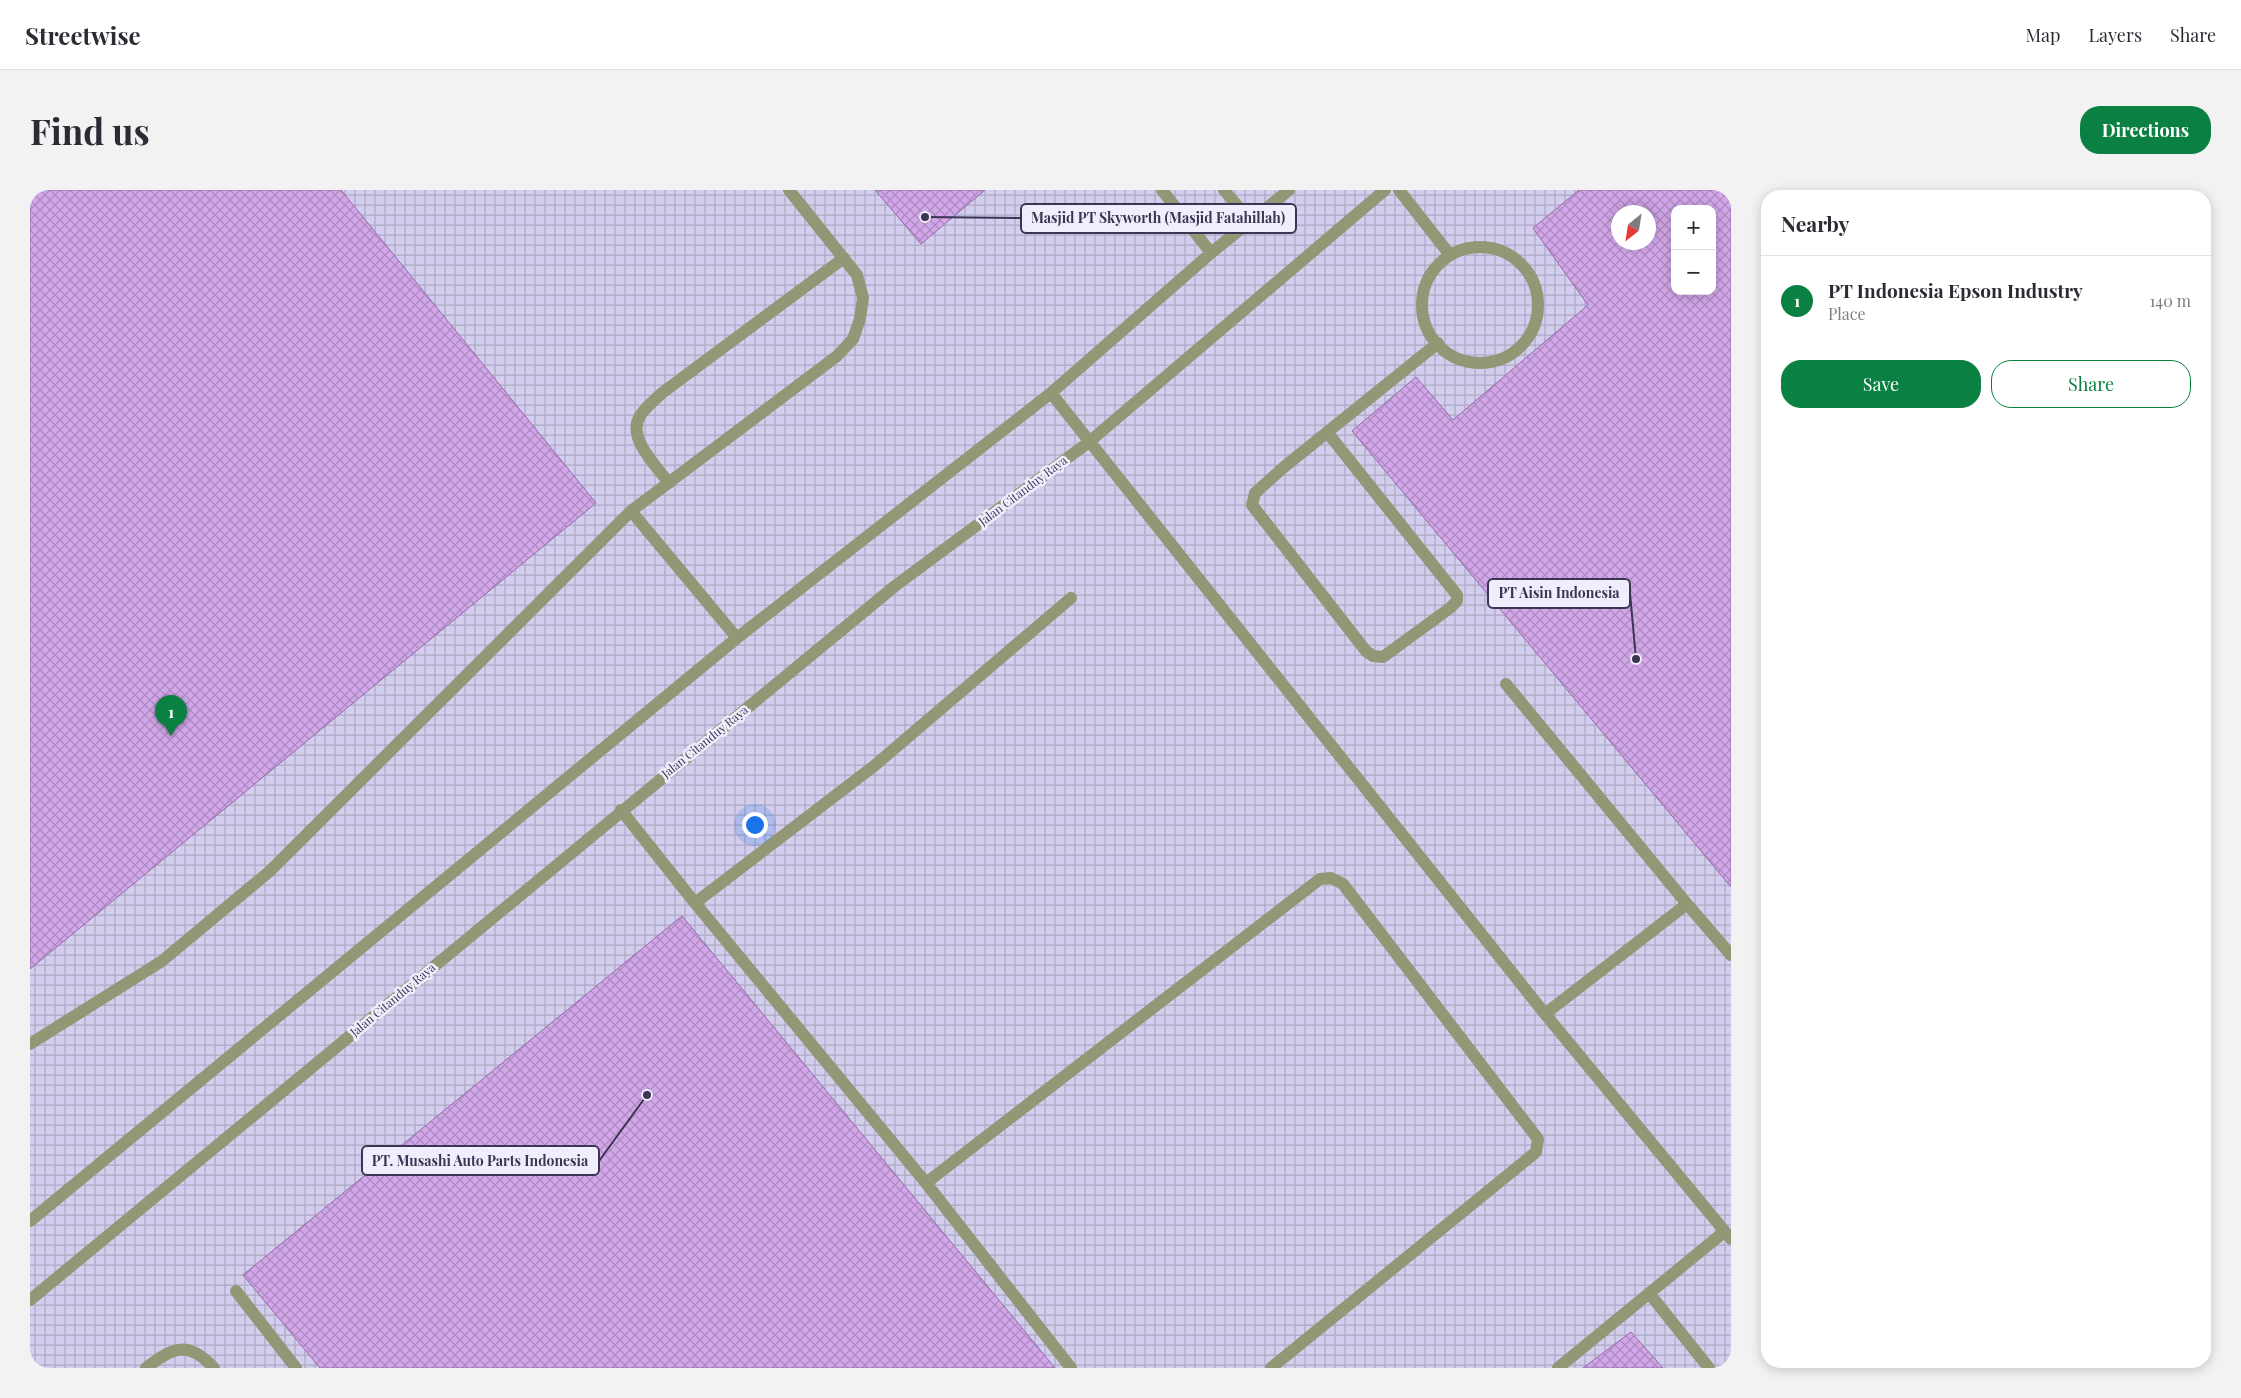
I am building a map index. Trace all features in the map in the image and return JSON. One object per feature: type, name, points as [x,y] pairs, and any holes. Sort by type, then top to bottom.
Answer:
[{"type":"street","points":[[30,1044],[162,961],[270,871],[632,512],[837,356],[853,339],[860,319],[863,298],[857,275],[789,190]]},
{"type":"street","points":[[1162,190],[1211,253]]},
{"type":"street","points":[[1224,190],[1250,221]]},
{"type":"street","points":[[30,1221],[737,638],[1051,393],[1211,253],[1289,190]]},
{"type":"street","name":"Jalan Citanduy Raya","points":[[30,1300],[621,810],[895,586],[1089,442],[1385,190]]},
{"type":"street","points":[[1399,190],[1450,255]]},
{"type":"street","points":[[1474,247],[1498,250],[1520,262],[1534,282],[1540,306],[1532,336],[1520,348],[1509,356],[1494,362],[1475,364],[1450,356],[1438,343],[1429,334],[1422,305],[1429,276],[1450,255],[1474,247]]},
{"type":"street","points":[[669,483],[637,439],[635,428],[639,416],[662,393],[844,258]]},
{"type":"street","points":[[1327,432],[1457,596],[1457,601],[1450,608],[1383,657],[1373,656],[1366,651],[1252,505],[1255,493],[1284,467],[1327,432],[1438,343]]},
{"type":"street","points":[[1051,393],[1544,1014],[1728,1236],[1649,1293],[1558,1368]]},
{"type":"street","points":[[632,512],[737,638]]},
{"type":"street","points":[[695,903],[874,766],[1071,598]]},
{"type":"street","points":[[1506,684],[1731,955]]},
{"type":"street","points":[[621,810],[695,903],[926,1183],[1071,1368]]},
{"type":"street","points":[[926,1183],[1320,879],[1331,878],[1343,884],[1538,1138],[1536,1152],[1271,1368]]},
{"type":"street","points":[[1544,1014],[1687,904]]},
{"type":"street","points":[[236,1291],[296,1368]]},
{"type":"street","points":[[1649,1293],[1709,1368]]},
{"type":"street","points":[[146,1368],[166,1353],[185,1348],[203,1356],[214,1368]]},
{"type":"shaded area","points":[[30,190],[1731,190],[1731,1368],[30,1368]]},
{"type":"building","points":[[30,190],[341,190],[596,503],[30,969]]},
{"type":"building","points":[[875,190],[985,190],[921,244]]},
{"type":"building","points":[[1579,190],[1731,190],[1731,887],[1352,431],[1416,377],[1453,420],[1588,305],[1533,228]]},
{"type":"building","points":[[682,916],[1055,1368],[320,1368],[243,1275]]},
{"type":"building","points":[[1631,1332],[1663,1368],[1583,1368]]},
{"type":"place","name":"Masjid PT Skyworth (Masjid Fatahillah)","points":[[925,217]]},
{"type":"place","name":"PT Aisin Indonesia","points":[[1636,659]]},
{"type":"place","name":"PT Indonesia Epson Industry","points":[[171,736]]},
{"type":"place","name":"PT. Musashi Auto Parts Indonesia","points":[[647,1095]]}]
